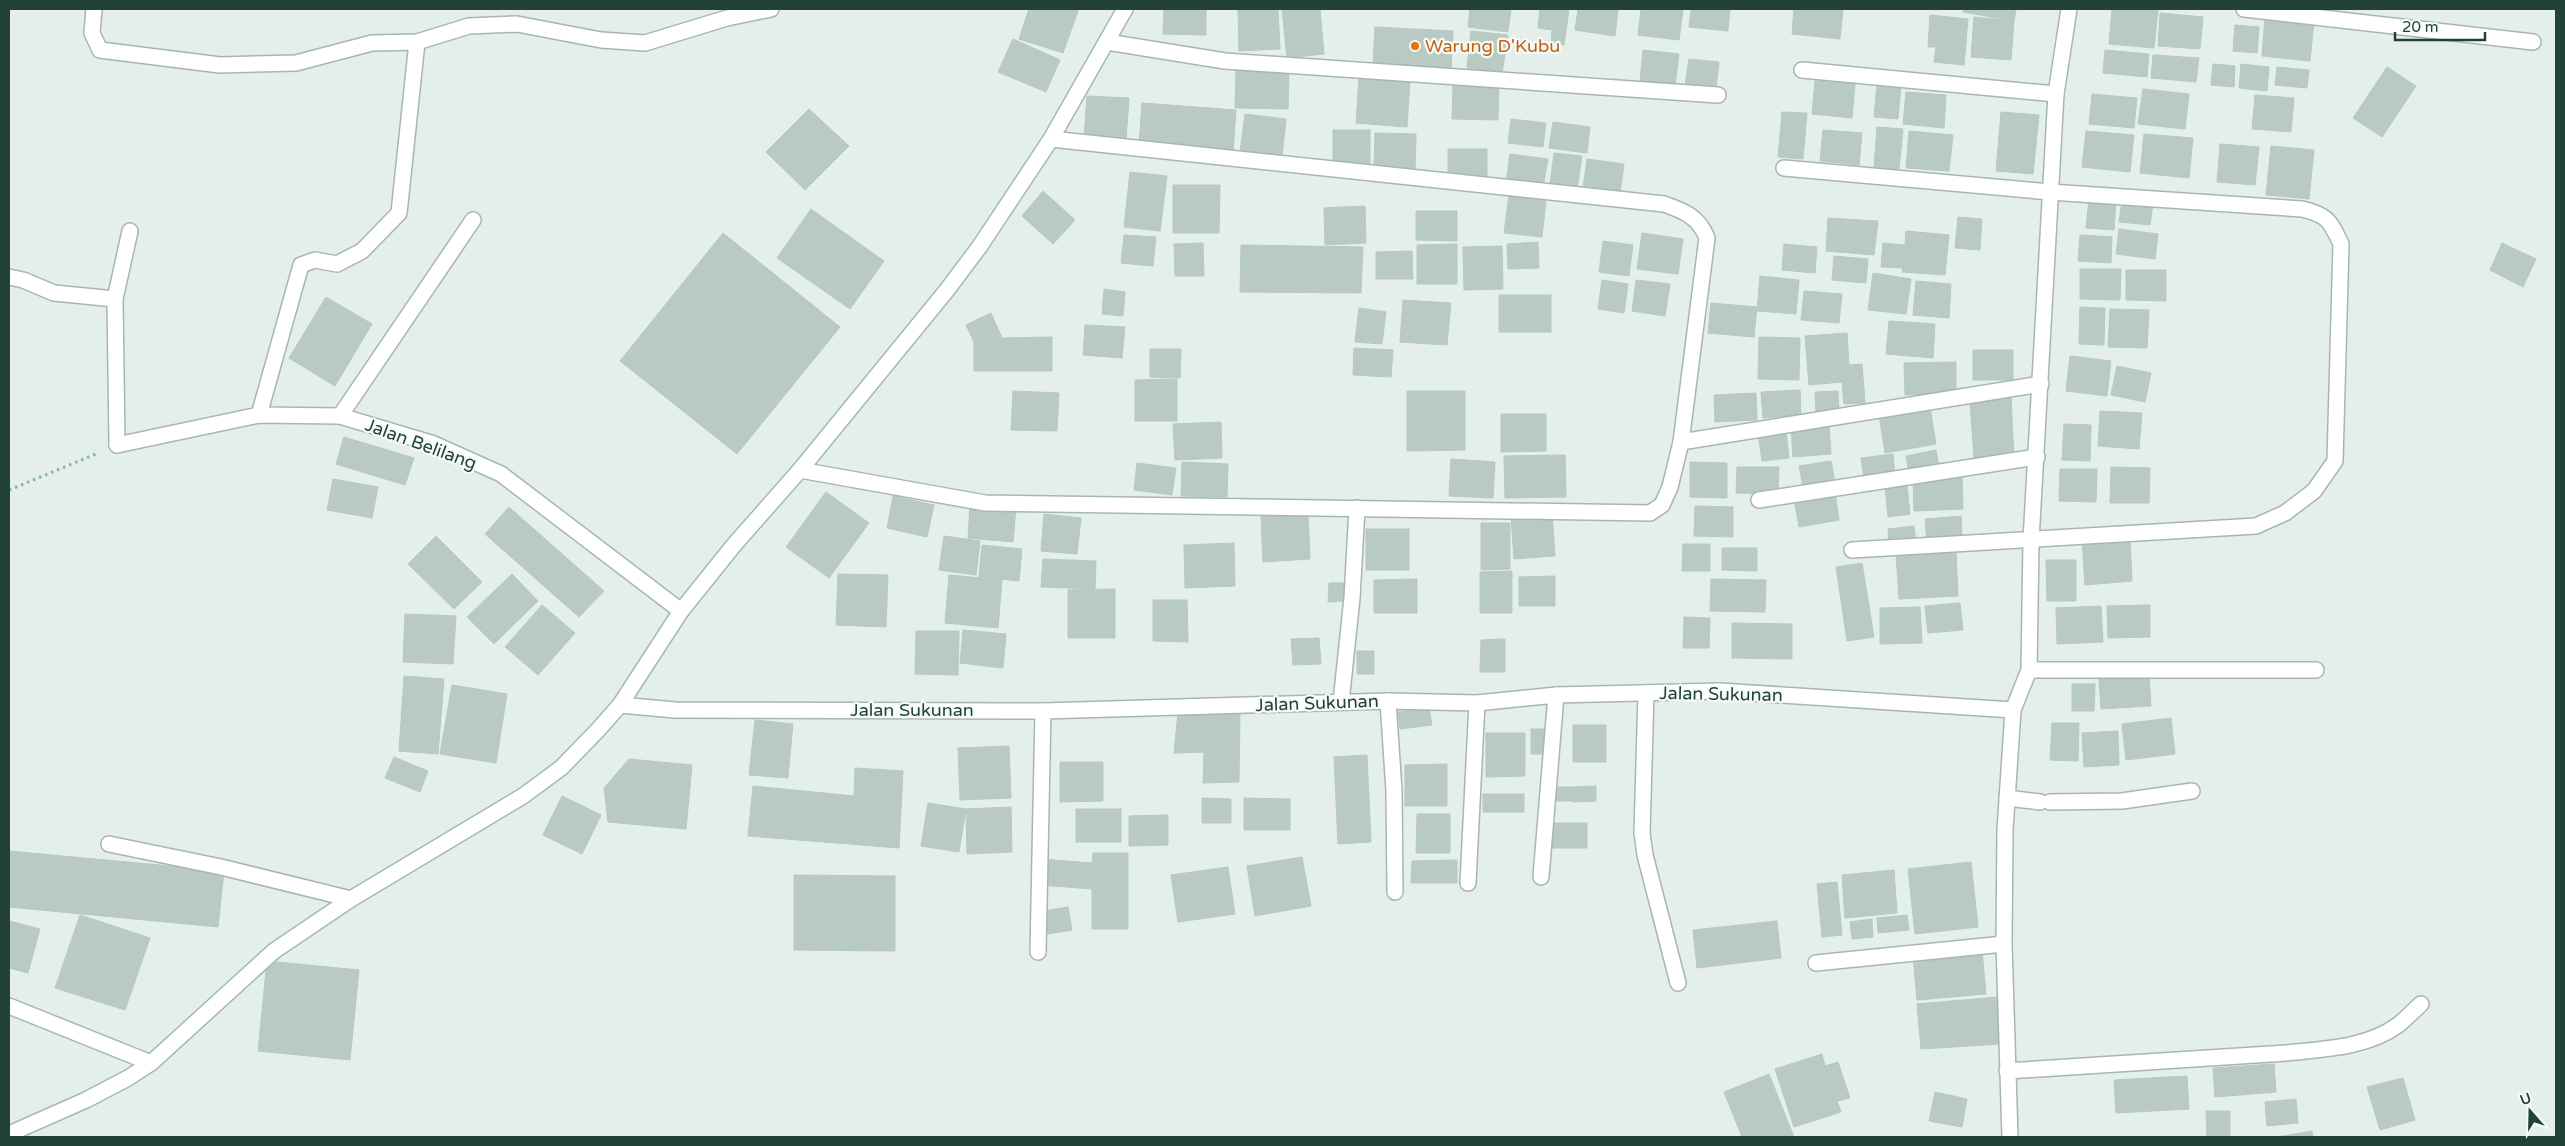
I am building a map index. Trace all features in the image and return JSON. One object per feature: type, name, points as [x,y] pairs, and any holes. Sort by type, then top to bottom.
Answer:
[{"type":"street","points":[[94,9],[92,33],[100,50],[220,65],[296,63],[372,43],[417,42],[469,26],[517,24],[601,40],[645,43],[770,9]]},
{"type":"street","points":[[9,1134],[86,1100],[128,1078],[151,1063],[274,952],[351,898],[523,796],[561,768],[620,705],[681,611],[734,545],[800,470],[947,290],[980,246],[1051,139],[1125,9]]},
{"type":"street","points":[[2010,1137],[2004,944],[2007,798],[2013,710],[2029,670],[2031,541],[2050,192],[2056,94],[2069,9]]},
{"type":"street","points":[[2244,9],[2533,42]]},
{"type":"street","points":[[259,414],[301,265],[315,260],[337,264],[362,251],[398,213],[417,42]]},
{"type":"street","points":[[1107,42],[1225,61],[1718,95]]},
{"type":"street","points":[[1802,70],[2056,94]]},
{"type":"street","points":[[800,470],[985,503],[1650,513],[1662,505],[1670,487],[1681,442],[1707,238],[1703,228],[1686,211],[1664,204],[1051,139]]},
{"type":"street","points":[[1784,168],[2050,192],[2302,209],[2322,214],[2333,227],[2341,244],[2335,461],[2314,491],[2285,513],[2256,526],[2031,541],[1852,550]]},
{"type":"street","points":[[340,416],[473,220]]},
{"type":"street","points":[[117,446],[115,298],[130,231]]},
{"type":"street","points":[[9,277],[22,280],[54,293],[115,298]]},
{"type":"street","points":[[1681,442],[1868,414],[2041,384]]},
{"type":"street","name":"Jalan Belilang","points":[[117,446],[259,414],[340,416],[434,444],[501,474],[681,611]]},
{"type":"street","points":[[1759,500],[2037,457]]},
{"type":"street","points":[[1341,702],[1352,598],[1357,508]]},
{"type":"street","points":[[2029,670],[2316,670]]},
{"type":"street","name":"Jalan Sukunan","points":[[620,705],[675,710],[1043,711],[1388,701],[1477,703],[1556,695],[1720,691],[2013,710]]},
{"type":"street","points":[[1646,693],[1642,833],[1645,855],[1678,983]]},
{"type":"street","points":[[1541,877],[1556,695]]},
{"type":"street","points":[[1388,701],[1394,791],[1395,892]]},
{"type":"street","points":[[1468,883],[1477,703]]},
{"type":"street","points":[[1038,952],[1043,711]]},
{"type":"street","points":[[2007,798],[2045,802],[2122,800],[2192,791]]},
{"type":"street","points":[[109,844],[221,867],[351,898]]},
{"type":"street","points":[[1816,963],[2004,944]]},
{"type":"street","points":[[2007,1071],[2286,1053],[2328,1048],[2364,1041],[2389,1030],[2397,1026],[2421,1004]]},
{"type":"street","points":[[9,1006],[151,1063]]},
{"type":"path","points":[[9,490],[117,446]]},
{"type":"building","points":[[1029,9],[1071,9],[1078,11],[1063,53],[1019,39]]},
{"type":"building","points":[[1164,9],[1206,9],[1206,35],[1163,34]]},
{"type":"building","points":[[1238,9],[1278,9],[1280,49],[1239,51]]},
{"type":"building","points":[[1282,9],[1320,9],[1324,54],[1287,58]]},
{"type":"building","points":[[1470,9],[1511,9],[1508,32],[1468,27]]},
{"type":"building","points":[[1540,9],[1569,9],[1564,45],[1551,43],[1552,30],[1538,28]]},
{"type":"building","points":[[1578,9],[1618,9],[1615,36],[1575,30]]},
{"type":"building","points":[[1641,9],[1683,9],[1679,40],[1638,35]]},
{"type":"building","points":[[1691,9],[1730,9],[1728,31],[1689,27]]},
{"type":"building","points":[[1794,9],[1843,9],[1840,39],[1792,34]]},
{"type":"building","points":[[1964,9],[2016,9],[2014,21],[1963,12]]},
{"type":"building","points":[[2112,9],[2158,10],[2154,48],[2109,44]]},
{"type":"building","points":[[2160,13],[2203,17],[2200,49],[2158,46]]},
{"type":"building","points":[[1930,15],[1968,19],[1964,65],[1934,62],[1936,47],[1928,47]]},
{"type":"building","points":[[1974,17],[2014,21],[2011,60],[1971,57]]},
{"type":"building","points":[[2265,17],[2314,21],[2310,61],[2262,56]]},
{"type":"building","points":[[2235,25],[2259,27],[2257,53],[2233,51]]},
{"type":"building","points":[[1375,27],[1453,31],[1451,68],[1373,64]]},
{"type":"building","points":[[1471,31],[1508,35],[1502,73],[1467,68]]},
{"type":"building","points":[[1013,39],[1060,60],[1046,92],[998,72]]},
{"type":"building","points":[[1643,50],[1679,54],[1675,86],[1640,81]]},
{"type":"building","points":[[2105,50],[2149,54],[2147,77],[2103,73]]},
{"type":"building","points":[[2153,55],[2199,58],[2196,82],[2151,78]]},
{"type":"building","points":[[1689,59],[1719,62],[1716,89],[1685,85]]},
{"type":"building","points":[[2213,64],[2235,66],[2234,87],[2211,85]]},
{"type":"building","points":[[2241,64],[2269,67],[2267,91],[2239,88]]},
{"type":"building","points":[[2277,67],[2309,70],[2307,88],[2275,85]]},
{"type":"building","points":[[2387,67],[2416,86],[2382,137],[2353,118]]},
{"type":"building","points":[[1236,69],[1289,70],[1288,109],[1235,108]]},
{"type":"building","points":[[1359,77],[1410,80],[1407,127],[1356,123]]},
{"type":"building","points":[[1815,81],[1855,84],[1852,118],[1812,114]]},
{"type":"building","points":[[1877,83],[1901,85],[1898,119],[1874,117]]},
{"type":"building","points":[[1453,86],[1499,87],[1498,120],[1452,119]]},
{"type":"building","points":[[2143,89],[2189,94],[2185,129],[2138,124]]},
{"type":"building","points":[[1906,92],[1946,95],[1944,128],[1903,124]]},
{"type":"building","points":[[2092,94],[2137,98],[2134,128],[2089,124]]},
{"type":"building","points":[[2255,95],[2294,98],[2291,132],[2252,129]]},
{"type":"building","points":[[1087,96],[1129,98],[1126,140],[1084,137]]},
{"type":"building","points":[[1142,103],[1236,110],[1233,153],[1139,146]]},
{"type":"building","points":[[809,109],[849,146],[805,190],[766,152]]},
{"type":"building","points":[[1782,112],[1807,113],[1803,159],[1778,157]]},
{"type":"building","points":[[2001,112],[2039,115],[2033,174],[1996,171]]},
{"type":"building","points":[[1245,114],[1286,119],[1282,157],[1240,152]]},
{"type":"building","points":[[1511,119],[1546,123],[1543,147],[1508,143]]},
{"type":"building","points":[[1553,122],[1590,127],[1587,153],[1549,148]]},
{"type":"building","points":[[1877,127],[1903,129],[1899,169],[1874,167]]},
{"type":"building","points":[[1333,130],[1370,130],[1370,168],[1333,168]]},
{"type":"building","points":[[1823,130],[1862,133],[1859,165],[1820,161]]},
{"type":"building","points":[[1909,131],[1953,135],[1949,171],[1906,168]]},
{"type":"building","points":[[2086,131],[2134,135],[2130,172],[2082,167]]},
{"type":"building","points":[[1375,133],[1416,134],[1415,172],[1374,171]]},
{"type":"building","points":[[2144,134],[2193,138],[2189,178],[2140,173]]},
{"type":"building","points":[[2220,144],[2259,147],[2255,185],[2217,182]]},
{"type":"building","points":[[2271,146],[2314,150],[2309,199],[2266,195]]},
{"type":"building","points":[[1448,149],[1487,149],[1487,178],[1448,179]]},
{"type":"building","points":[[1554,153],[1582,156],[1577,189],[1550,185]]},
{"type":"building","points":[[1510,154],[1548,159],[1543,187],[1506,182]]},
{"type":"building","points":[[1587,159],[1624,164],[1620,193],[1583,189]]},
{"type":"building","points":[[1130,172],[1167,176],[1160,231],[1124,227]]},
{"type":"building","points":[[1173,185],[1220,185],[1219,233],[1173,233]]},
{"type":"building","points":[[1043,191],[1075,220],[1053,244],[1022,216]]},
{"type":"building","points":[[1509,195],[1546,200],[1542,237],[1504,233]]},
{"type":"building","points":[[2089,199],[2116,201],[2114,230],[2086,228]]},
{"type":"building","points":[[2122,201],[2153,203],[2150,225],[2119,222]]},
{"type":"building","points":[[1365,206],[1366,243],[1325,245],[1324,208]]},
{"type":"building","points":[[811,209],[884,261],[850,309],[777,258]]},
{"type":"building","points":[[1416,211],[1457,211],[1457,241],[1416,240]]},
{"type":"building","points":[[1958,217],[1982,219],[1980,250],[1955,248]]},
{"type":"building","points":[[1828,218],[1878,221],[1874,255],[1826,251]]},
{"type":"building","points":[[2119,229],[2158,234],[2155,259],[2116,254]]},
{"type":"building","points":[[1906,231],[1949,235],[1945,275],[1902,272],[1903,268],[1881,267],[1883,243],[1905,245]]},
{"type":"building","points":[[723,233],[840,327],[737,454],[620,361]]},
{"type":"building","points":[[1642,233],[1683,239],[1678,274],[1637,269]]},
{"type":"building","points":[[1124,235],[1156,237],[1153,266],[1121,263]]},
{"type":"building","points":[[2080,235],[2112,237],[2111,263],[2078,261]]},
{"type":"building","points":[[1603,241],[1633,245],[1629,276],[1599,272]]},
{"type":"building","points":[[1538,242],[1539,268],[1508,269],[1507,244]]},
{"type":"building","points":[[1203,243],[1204,276],[1175,276],[1174,244]]},
{"type":"building","points":[[2502,243],[2536,259],[2523,287],[2490,270]]},
{"type":"building","points":[[1457,244],[1457,284],[1417,284],[1417,245]]},
{"type":"building","points":[[1784,244],[1817,247],[1815,273],[1782,270]]},
{"type":"building","points":[[1241,245],[1363,247],[1361,293],[1240,292]]},
{"type":"building","points":[[1502,246],[1503,289],[1464,290],[1463,247]]},
{"type":"building","points":[[1412,251],[1413,279],[1376,279],[1376,252]]},
{"type":"building","points":[[1834,256],[1868,259],[1866,283],[1832,280]]},
{"type":"building","points":[[2080,269],[2121,269],[2120,300],[2080,299]]},
{"type":"building","points":[[2126,270],[2166,270],[2166,301],[2126,300]]},
{"type":"building","points":[[1873,273],[1911,279],[1906,314],[1868,310]]},
{"type":"building","points":[[1760,276],[1799,280],[1796,314],[1757,311]]},
{"type":"building","points":[[1602,280],[1628,284],[1624,313],[1598,309]]},
{"type":"building","points":[[1636,280],[1670,284],[1665,316],[1632,311]]},
{"type":"building","points":[[1916,281],[1951,284],[1949,318],[1913,315]]},
{"type":"building","points":[[1104,289],[1125,292],[1123,316],[1102,314]]},
{"type":"building","points":[[1804,291],[1842,294],[1839,323],[1801,320]]},
{"type":"building","points":[[1499,295],[1551,295],[1551,332],[1499,332]]},
{"type":"building","points":[[326,297],[372,324],[335,386],[289,358]]},
{"type":"building","points":[[1403,300],[1451,303],[1447,345],[1400,342]]},
{"type":"building","points":[[1711,303],[1757,307],[1754,337],[1708,333]]},
{"type":"building","points":[[2080,307],[2105,308],[2104,345],[2079,344]]},
{"type":"building","points":[[1359,308],[1386,312],[1382,344],[1355,342]]},
{"type":"building","points":[[2110,309],[2149,310],[2147,348],[2108,347]]},
{"type":"building","points":[[991,313],[1002,338],[1052,337],[1052,371],[974,371],[974,342],[966,325]]},
{"type":"building","points":[[1889,321],[1935,324],[1933,358],[1886,354]]},
{"type":"building","points":[[1085,325],[1125,327],[1122,358],[1083,355]]},
{"type":"building","points":[[1847,333],[1849,365],[1862,364],[1865,403],[1844,404],[1842,382],[1809,385],[1805,336]]},
{"type":"building","points":[[1759,337],[1800,338],[1799,380],[1758,379]]},
{"type":"building","points":[[1354,348],[1393,350],[1391,377],[1353,375]]},
{"type":"building","points":[[1150,349],[1181,349],[1180,378],[1150,377]]},
{"type":"building","points":[[1973,350],[2013,350],[2013,380],[1973,380]]},
{"type":"building","points":[[2070,356],[2111,361],[2107,396],[2066,391]]},
{"type":"building","points":[[1956,362],[1956,393],[1905,395],[1904,363]]},
{"type":"building","points":[[2117,366],[2151,373],[2145,402],[2111,395]]},
{"type":"building","points":[[1177,379],[1177,421],[1135,421],[1135,380]]},
{"type":"building","points":[[1800,390],[1801,415],[1763,418],[1761,392]]},
{"type":"building","points":[[1013,391],[1059,393],[1057,431],[1011,430]]},
{"type":"building","points":[[1407,391],[1465,391],[1465,450],[1407,451]]},
{"type":"building","points":[[1838,391],[1839,413],[1816,414],[1815,392]]},
{"type":"building","points":[[1756,393],[1757,420],[1715,422],[1714,395]]},
{"type":"building","points":[[2011,398],[2014,458],[1974,460],[1970,400]]},
{"type":"building","points":[[1930,407],[1936,444],[1885,453],[1879,415]]},
{"type":"building","points":[[2100,411],[2142,413],[2139,449],[2098,446]]},
{"type":"building","points":[[1501,414],[1546,414],[1546,451],[1501,452]]},
{"type":"building","points":[[1221,422],[1222,458],[1175,460],[1173,424]]},
{"type":"building","points":[[2064,424],[2091,425],[2090,461],[2062,460]]},
{"type":"building","points":[[1829,425],[1831,454],[1793,457],[1791,428]]},
{"type":"building","points":[[1786,430],[1789,458],[1762,461],[1758,433]]},
{"type":"building","points":[[344,437],[414,458],[405,485],[336,464]]},
{"type":"building","points":[[1936,450],[1939,467],[1909,474],[1906,456]]},
{"type":"building","points":[[1893,454],[1895,476],[1864,480],[1861,458]]},
{"type":"building","points":[[1565,455],[1566,497],[1505,498],[1504,456]]},
{"type":"building","points":[[1451,459],[1495,462],[1493,498],[1449,496]]},
{"type":"building","points":[[1831,461],[1835,482],[1803,487],[1799,466]]},
{"type":"building","points":[[1182,462],[1228,464],[1227,497],[1181,496]]},
{"type":"building","points":[[1690,462],[1727,463],[1727,498],[1690,497]]},
{"type":"building","points":[[1137,463],[1176,468],[1172,495],[1134,490]]},
{"type":"building","points":[[1737,467],[1779,467],[1778,494],[1736,493]]},
{"type":"building","points":[[2111,467],[2150,468],[2149,503],[2110,503]]},
{"type":"building","points":[[2060,469],[2097,469],[2096,502],[2059,501]]},
{"type":"building","points":[[1962,477],[1963,509],[1914,511],[1913,479]]},
{"type":"building","points":[[333,479],[378,487],[372,518],[327,510]]},
{"type":"building","points":[[1907,484],[1910,514],[1888,517],[1885,486]]},
{"type":"building","points":[[826,492],[869,523],[829,578],[786,547]]},
{"type":"building","points":[[1835,492],[1839,520],[1799,527],[1794,499]]},
{"type":"building","points":[[893,496],[934,505],[927,537],[887,528]]},
{"type":"building","points":[[970,505],[1016,508],[1013,542],[968,538]]},
{"type":"building","points":[[1695,506],[1733,507],[1733,537],[1694,536]]},
{"type":"building","points":[[509,507],[604,591],[579,617],[485,534]]},
{"type":"building","points":[[1552,513],[1555,556],[1514,559],[1511,516]]},
{"type":"building","points":[[1044,514],[1081,518],[1077,554],[1041,551]]},
{"type":"building","points":[[1308,514],[1310,559],[1263,562],[1261,516]]},
{"type":"building","points":[[1961,516],[1962,539],[1927,541],[1925,519]]},
{"type":"building","points":[[1481,523],[1510,523],[1510,569],[1481,570]]},
{"type":"building","points":[[1914,526],[1916,544],[1889,547],[1888,529]]},
{"type":"building","points":[[1366,529],[1409,529],[1409,570],[1366,570]]},
{"type":"building","points":[[436,536],[482,582],[454,609],[408,564]]},
{"type":"building","points":[[944,536],[980,541],[976,575],[939,570]]},
{"type":"building","points":[[2130,538],[2132,581],[2085,585],[2082,540]]},
{"type":"building","points":[[1234,543],[1235,586],[1185,588],[1184,545]]},
{"type":"building","points":[[1683,544],[1710,544],[1710,571],[1682,571]]},
{"type":"building","points":[[982,545],[1022,549],[1019,581],[979,577]]},
{"type":"building","points":[[1722,548],[1757,548],[1757,571],[1722,570]]},
{"type":"building","points":[[1956,550],[1958,596],[1899,599],[1896,554]]},
{"type":"building","points":[[1043,559],[1096,561],[1095,589],[1041,587]]},
{"type":"building","points":[[2046,560],[2076,560],[2076,601],[2047,601]]},
{"type":"building","points":[[1862,563],[1874,637],[1847,641],[1836,567]]},
{"type":"building","points":[[1512,571],[1512,613],[1480,613],[1480,572]]},
{"type":"building","points":[[512,574],[538,601],[494,644],[467,617]]},
{"type":"building","points":[[838,574],[888,575],[886,627],[836,625]]},
{"type":"building","points":[[949,575],[1002,580],[998,628],[945,623]]},
{"type":"building","points":[[1555,576],[1555,606],[1519,606],[1519,577]]},
{"type":"building","points":[[1417,579],[1417,613],[1374,613],[1374,580]]},
{"type":"building","points":[[1711,579],[1766,580],[1765,612],[1710,611]]},
{"type":"building","points":[[1329,583],[1344,583],[1344,601],[1328,602]]},
{"type":"building","points":[[1115,589],[1115,638],[1068,638],[1068,590]]},
{"type":"building","points":[[1153,600],[1187,600],[1188,642],[1153,641]]},
{"type":"building","points":[[1960,603],[1963,630],[1928,633],[1925,606]]},
{"type":"building","points":[[542,605],[575,633],[538,675],[505,647]]},
{"type":"building","points":[[2150,605],[2150,637],[2108,638],[2107,606]]},
{"type":"building","points":[[2101,606],[2103,642],[2057,644],[2056,608]]},
{"type":"building","points":[[1920,607],[1922,643],[1880,644],[1880,608]]},
{"type":"building","points":[[405,614],[456,616],[453,664],[403,662]]},
{"type":"building","points":[[1684,617],[1710,618],[1709,648],[1683,648]]},
{"type":"building","points":[[1732,623],[1792,624],[1792,659],[1732,658]]},
{"type":"building","points":[[963,630],[1006,634],[1003,668],[960,663]]},
{"type":"building","points":[[916,631],[959,631],[958,675],[915,674]]},
{"type":"building","points":[[1319,638],[1321,664],[1293,665],[1291,639]]},
{"type":"building","points":[[1505,639],[1505,672],[1480,672],[1481,640]]},
{"type":"building","points":[[1357,651],[1374,651],[1374,674],[1357,674]]},
{"type":"building","points":[[404,676],[444,679],[438,754],[399,751]]},
{"type":"building","points":[[2149,676],[2151,706],[2101,709],[2099,679]]},
{"type":"building","points":[[2072,684],[2095,684],[2094,711],[2072,711]]},
{"type":"building","points":[[452,685],[507,694],[496,763],[440,754]]},
{"type":"building","points":[[1429,708],[1432,725],[1400,729],[1398,712]]},
{"type":"building","points":[[1178,713],[1240,713],[1239,782],[1203,783],[1204,752],[1174,753]]},
{"type":"building","points":[[2171,718],[2175,754],[2126,760],[2122,724]]},
{"type":"building","points":[[755,720],[793,724],[788,778],[749,775]]},
{"type":"building","points":[[2052,723],[2079,723],[2078,761],[2050,760]]},
{"type":"building","points":[[1573,725],[1606,725],[1606,762],[1573,762]]},
{"type":"building","points":[[1531,729],[1549,729],[1549,754],[1531,754]]},
{"type":"building","points":[[2118,731],[2119,765],[2084,767],[2082,733]]},
{"type":"building","points":[[1486,733],[1525,733],[1525,776],[1486,777]]},
{"type":"building","points":[[1009,746],[1011,798],[960,800],[958,748]]},
{"type":"building","points":[[1367,755],[1371,842],[1338,844],[1334,757]]},
{"type":"building","points":[[394,757],[428,771],[420,792],[385,778]]},
{"type":"building","points":[[629,759],[692,765],[686,829],[608,822],[604,788]]},
{"type":"building","points":[[1060,762],[1103,762],[1103,801],[1060,802]]},
{"type":"building","points":[[1447,764],[1447,806],[1405,806],[1405,765]]},
{"type":"building","points":[[855,768],[903,771],[899,848],[748,836],[753,786],[854,796]]},
{"type":"building","points":[[1596,786],[1596,801],[1573,802],[1573,787]]},
{"type":"building","points":[[1552,787],[1573,787],[1573,801],[1552,801]]},
{"type":"building","points":[[1483,794],[1524,794],[1524,812],[1483,812]]},
{"type":"building","points":[[562,796],[601,815],[582,854],[543,835]]},
{"type":"building","points":[[1202,798],[1231,799],[1231,823],[1202,823]]},
{"type":"building","points":[[1244,798],[1290,799],[1290,830],[1244,830]]},
{"type":"building","points":[[928,803],[966,809],[959,852],[921,846]]},
{"type":"building","points":[[1011,807],[1012,852],[967,854],[966,809]]},
{"type":"building","points":[[1076,809],[1121,809],[1121,842],[1076,842]]},
{"type":"building","points":[[1417,814],[1450,814],[1450,853],[1416,853]]},
{"type":"building","points":[[1168,815],[1168,845],[1129,846],[1129,816]]},
{"type":"building","points":[[1549,823],[1587,823],[1587,848],[1549,848]]},
{"type":"building","points":[[9,851],[224,871],[218,927],[9,907]]},
{"type":"building","points":[[1093,853],[1128,853],[1128,929],[1092,929],[1092,889],[1040,885],[1042,859],[1092,863]]},
{"type":"building","points":[[1302,857],[1311,906],[1255,916],[1247,866]]},
{"type":"building","points":[[1457,860],[1457,883],[1411,883],[1412,861]]},
{"type":"building","points":[[1971,862],[1978,927],[1915,934],[1908,869]]},
{"type":"building","points":[[1228,867],[1235,914],[1178,922],[1171,875]]},
{"type":"building","points":[[1894,870],[1897,913],[1845,918],[1842,875]]},
{"type":"building","points":[[794,875],[895,876],[895,951],[794,950]]},
{"type":"building","points":[[1837,882],[1842,935],[1822,937],[1817,884]]},
{"type":"building","points":[[1068,907],[1072,930],[1048,934],[1044,911]]},
{"type":"building","points":[[80,915],[150,938],[125,1010],[55,988]]},
{"type":"building","points":[[1907,915],[1909,930],[1878,933],[1877,918]]},
{"type":"building","points":[[1872,919],[1873,937],[1852,939],[1850,922]]},
{"type":"building","points":[[9,921],[40,929],[28,973],[9,968]]},
{"type":"building","points":[[1777,921],[1781,958],[1697,968],[1693,930]]},
{"type":"building","points":[[1982,950],[1986,994],[1917,1000],[1913,955]]},
{"type":"building","points":[[267,961],[359,970],[350,1060],[258,1051]]},
{"type":"building","points":[[1998,997],[2000,1044],[1921,1049],[1917,1004]]},
{"type":"building","points":[[1822,1054],[1825,1066],[1838,1062],[1850,1098],[1837,1101],[1841,1112],[1794,1127],[1775,1069]]},
{"type":"building","points":[[2274,1064],[2276,1092],[2215,1097],[2213,1068]]},
{"type":"building","points":[[1769,1074],[1794,1137],[1742,1137],[1724,1092]]},
{"type":"building","points":[[2187,1076],[2189,1109],[2116,1113],[2114,1080]]},
{"type":"building","points":[[2403,1078],[2415,1120],[2380,1130],[2367,1087]]},
{"type":"building","points":[[1935,1092],[1967,1099],[1962,1127],[1929,1121]]},
{"type":"building","points":[[2296,1099],[2298,1123],[2267,1126],[2265,1102]]},
{"type":"building","points":[[2206,1111],[2230,1111],[2230,1137],[2207,1137]]},
{"type":"building","points":[[2312,1131],[2313,1137],[2277,1137]]},
{"type":"place","name":"Warung D'Kubu","points":[[1415,46]]}]
